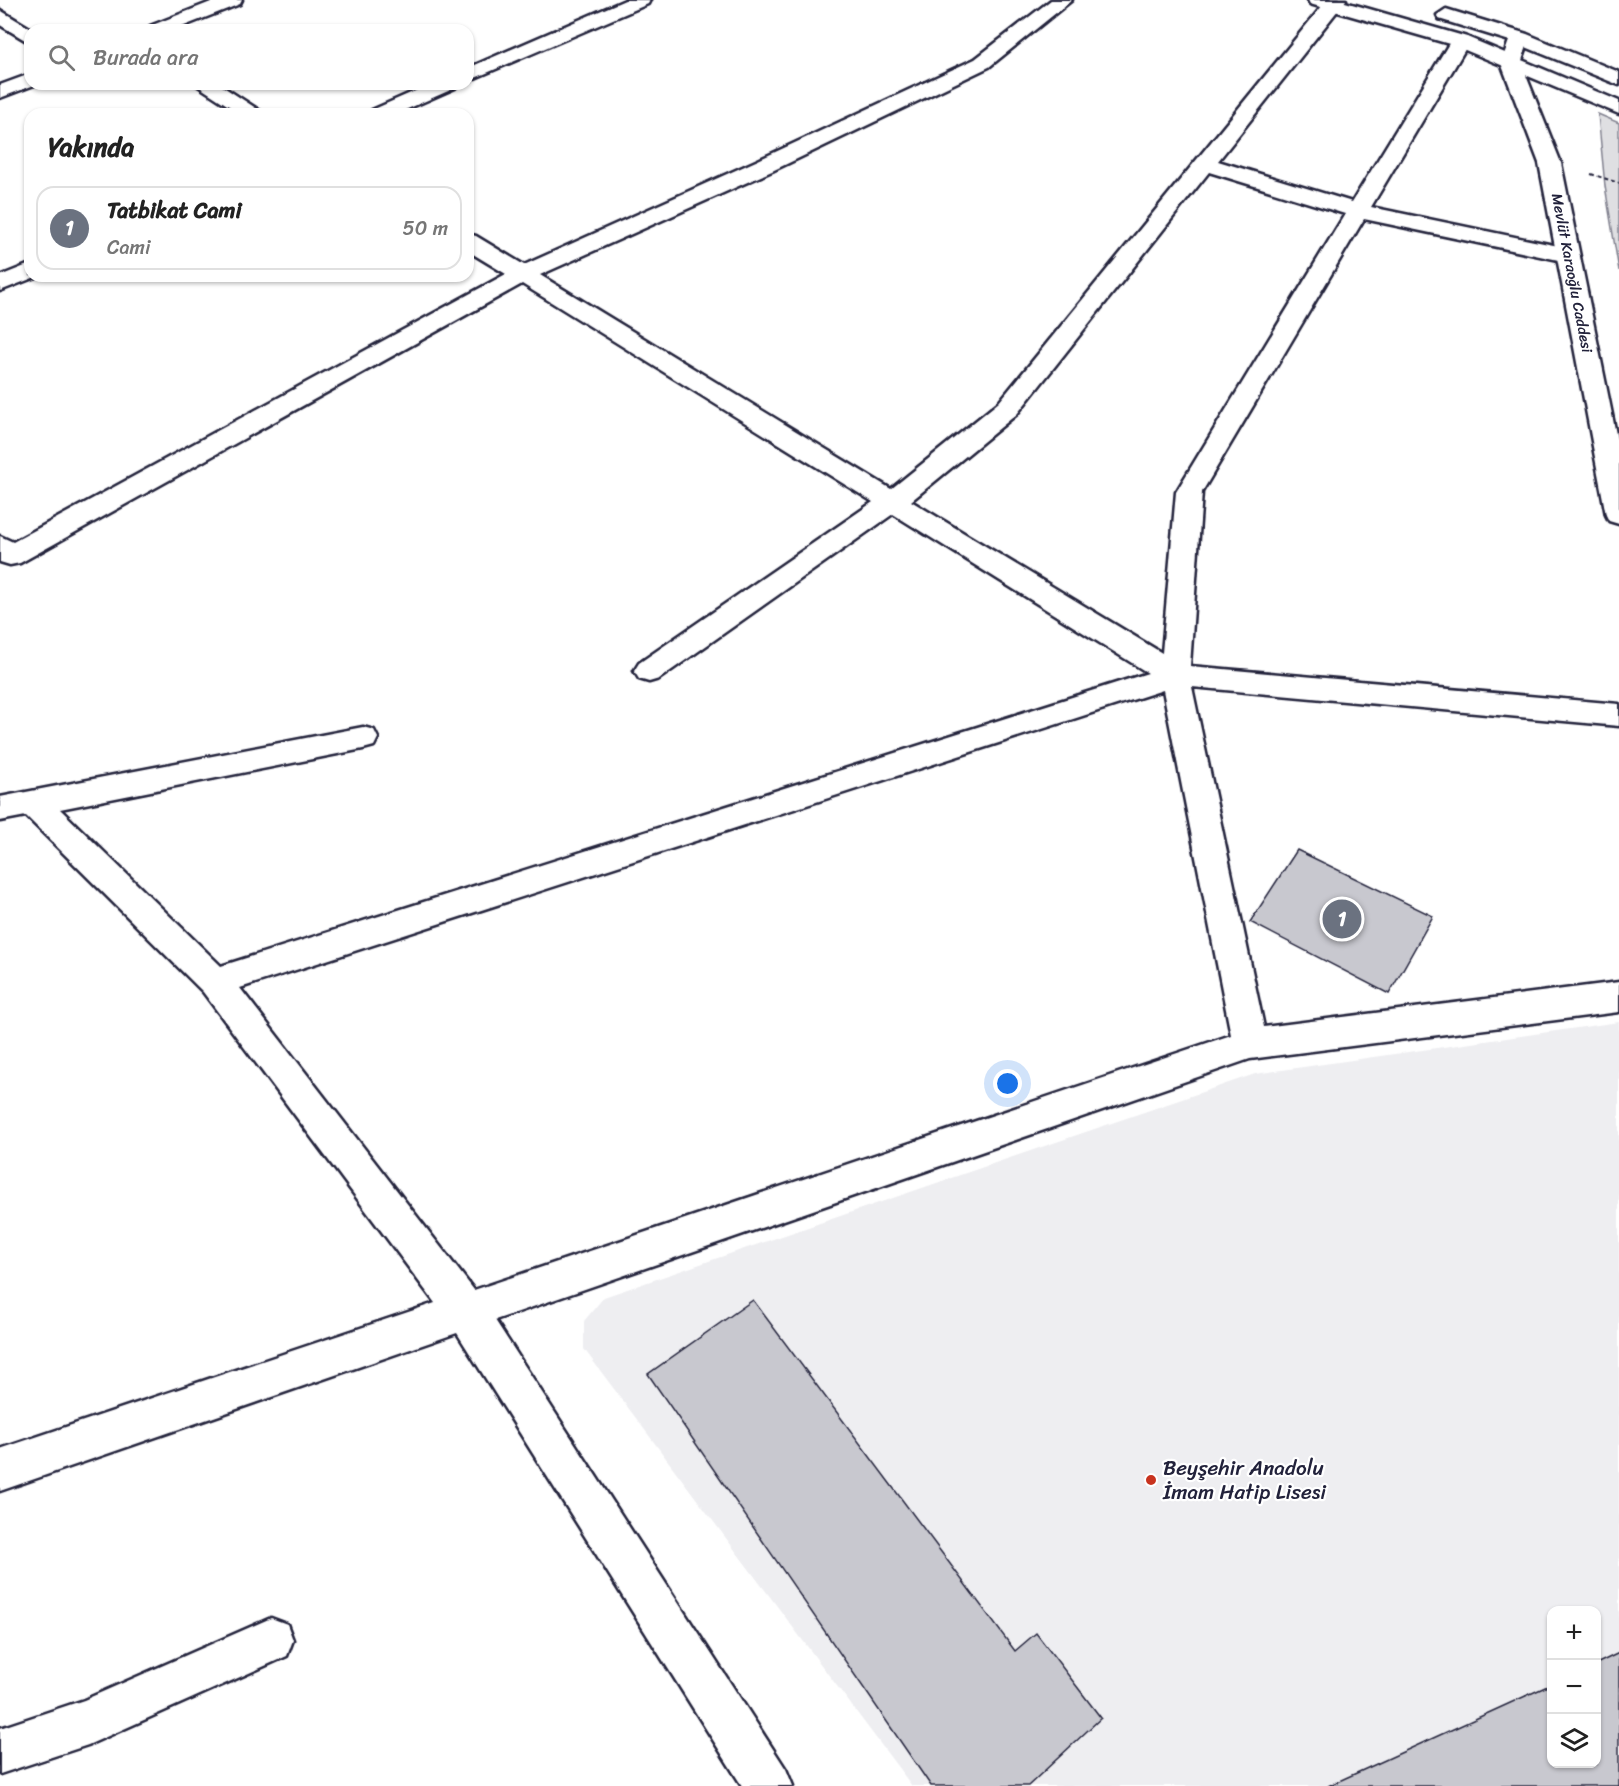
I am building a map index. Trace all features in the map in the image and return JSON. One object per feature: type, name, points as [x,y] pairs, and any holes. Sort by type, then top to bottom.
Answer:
[{"type":"street","points":[[172,24],[234,0]]},
{"type":"street","points":[[474,72],[641,0]]},
{"type":"street","points":[[0,545],[10,556],[524,273],[764,166],[982,63],[1063,0]]},
{"type":"street","points":[[649,671],[892,502],[1008,408],[1205,164],[1329,2],[1460,41],[1619,108]]},
{"type":"street","points":[[1431,10],[1520,38],[1619,79]]},
{"type":"street","points":[[0,16],[24,33]]},
{"type":"street","points":[[1511,63],[1520,38]]},
{"type":"street","points":[[1250,1044],[1175,675],[1189,492],[1460,41]]},
{"type":"street","name":"Mevlüt Karaoğlu Caddesi","points":[[1511,63],[1550,163],[1619,514]]},
{"type":"street","points":[[0,92],[24,82]]},
{"type":"street","points":[[215,90],[245,108]]},
{"type":"street","points":[[393,108],[434,90]]},
{"type":"street","points":[[1205,164],[1359,211],[1568,255]]},
{"type":"street","points":[[474,244],[524,273],[1175,675]]},
{"type":"street","points":[[0,284],[24,274]]},
{"type":"street","points":[[215,982],[1175,675],[1619,715]]},
{"type":"street","points":[[16,805],[363,738]]},
{"type":"street","points":[[16,805],[215,982],[466,1311],[770,1786]]},
{"type":"street","points":[[0,1470],[1250,1044],[1619,997]]},
{"type":"street","points":[[0,1751],[88,1722],[271,1640]]},
{"type":"shaded area","points":[[1598,114],[1619,123],[1619,271],[1605,186]]},
{"type":"shaded area","name":"Beyşehir Anadolu İmam Hatip Lisesi","points":[[1619,1022],[1619,1786],[912,1786],[584,1349],[584,1321],[604,1297],[1255,1074]]},
{"type":"building","points":[[1297,850],[1433,916],[1389,994],[1250,922]]},
{"type":"building","points":[[753,1300],[1015,1651],[1036,1633],[1101,1718],[1028,1786],[931,1786],[648,1374]]},
{"type":"building","points":[[1619,1653],[1619,1786],[1328,1786],[1547,1686],[1547,1768],[1601,1768],[1601,1662]]},
{"type":"place","name":"Tatbikat Cami","points":[[1342,919]]},
{"type":"place","name":"Beyşehir Anadolu İmam Hatip Lisesi","points":[[1151,1480]]}]
